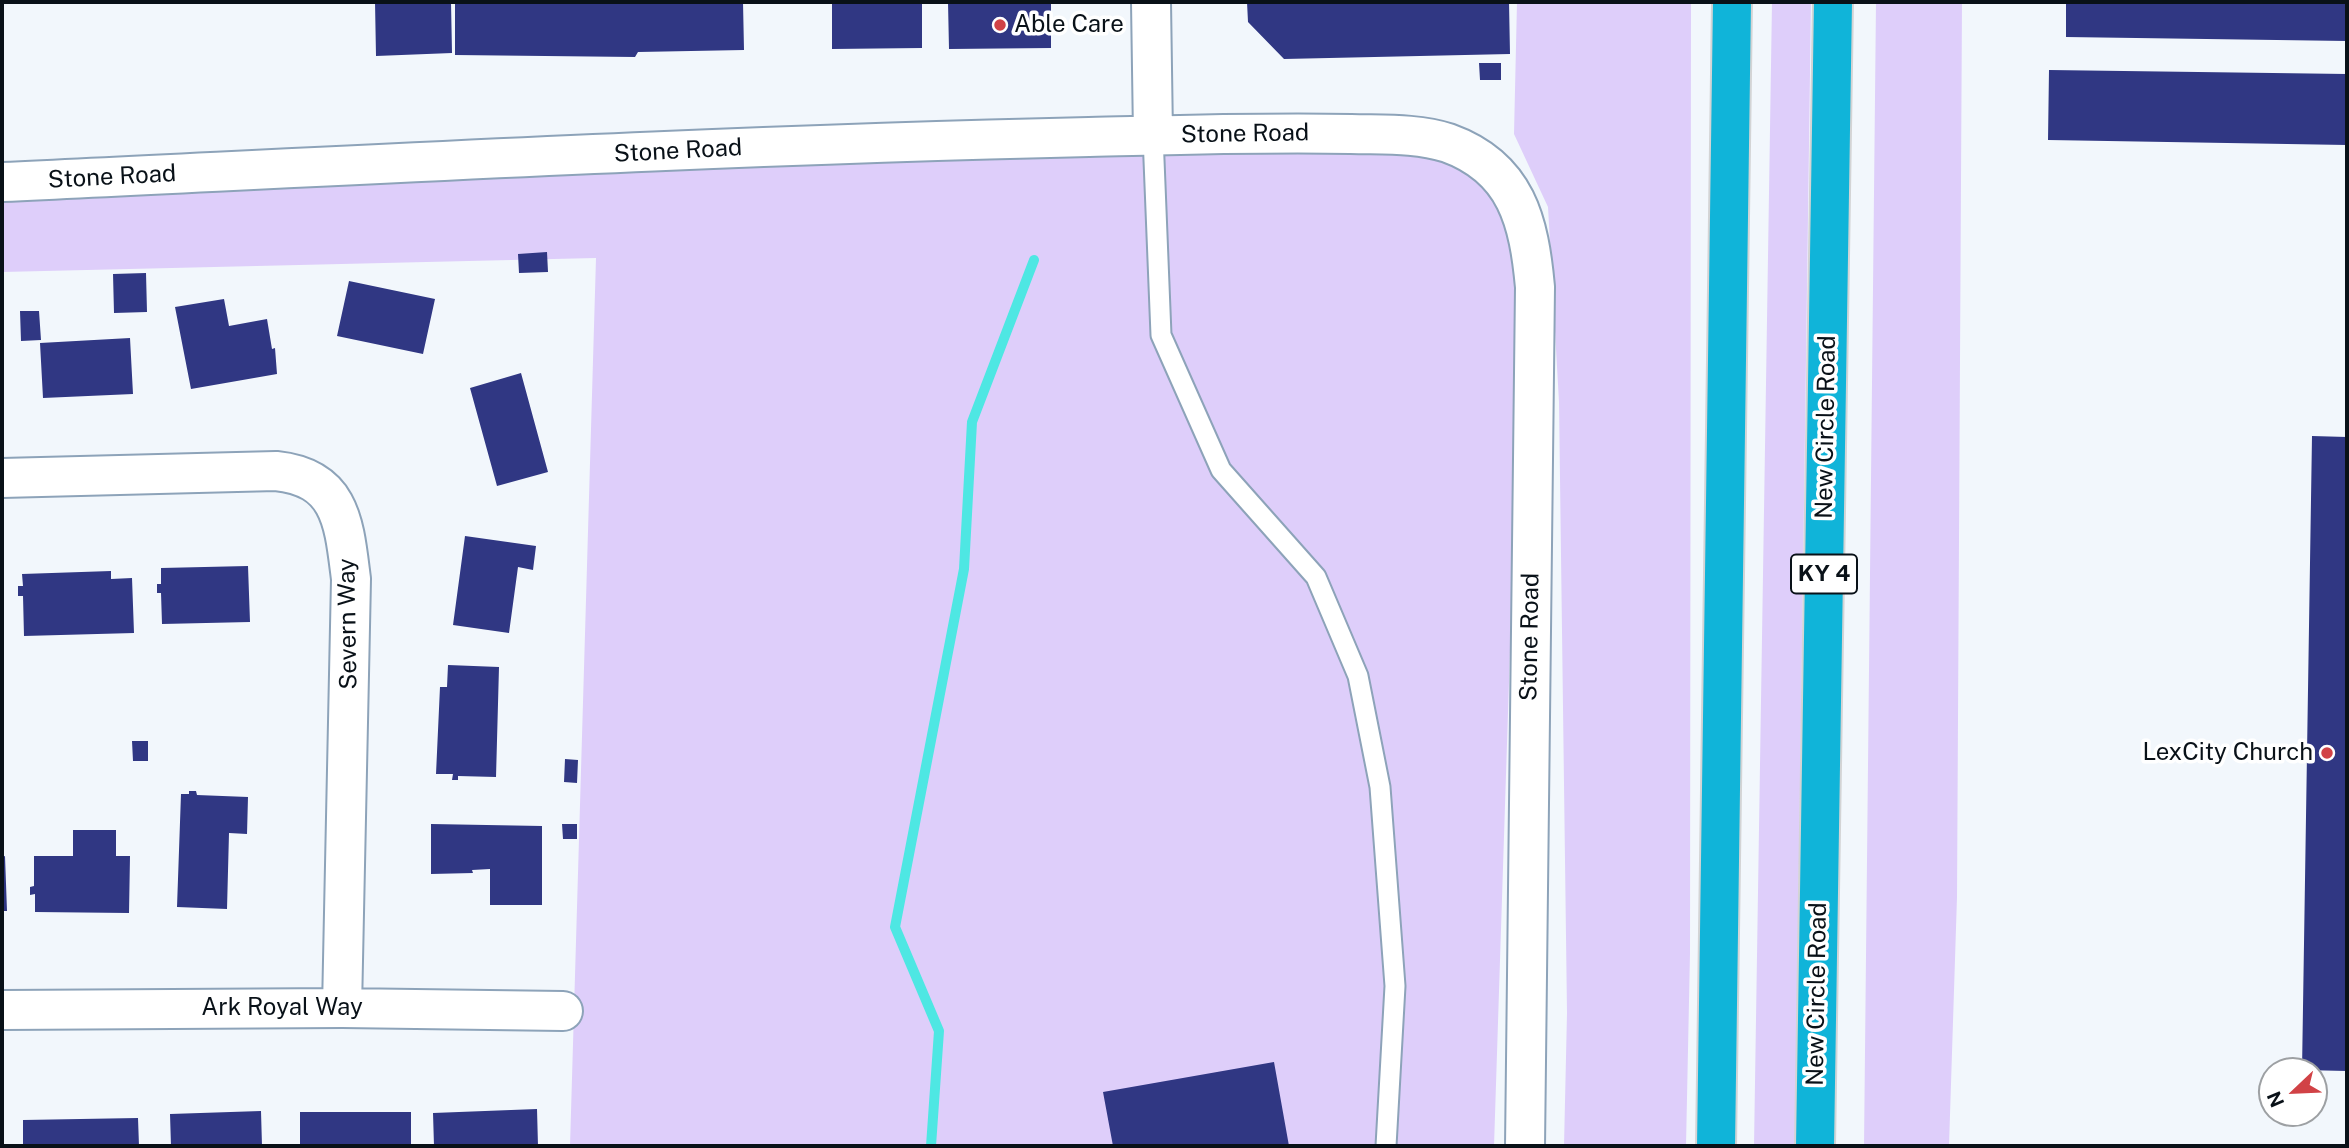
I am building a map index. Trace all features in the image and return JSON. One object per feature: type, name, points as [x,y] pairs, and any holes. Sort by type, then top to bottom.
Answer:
[{"type":"highway","points":[[1716,1146],[1732,2]]},
{"type":"highway","name":"New Circle Road","points":[[1815,1146],[1833,2]]},
{"type":"street","points":[[1151,2],[1153,135]]},
{"type":"street","name":"Stone Road","points":[[2,182],[894,141],[1153,135],[1309,133],[1423,136],[1451,144],[1482,160],[1502,178],[1524,217],[1530,236],[1535,286],[1525,1146]]},
{"type":"street","name":"Severn Way","points":[[2,478],[276,471],[306,477],[321,487],[335,502],[345,534],[351,579],[342,1008]]},
{"type":"street","name":"Ark Royal Way","points":[[2,1010],[342,1008],[563,1011]]},
{"type":"lane","points":[[1153,135],[1161,335],[1221,470],[1316,577],[1358,676],[1380,787],[1395,986],[1385,1146]]},
{"type":"shaded area","points":[[1517,2],[1691,2],[1690,953],[1686,1146],[1564,1146],[1567,1013],[1559,402],[1548,207],[1514,134]]},
{"type":"shaded area","points":[[1772,2],[1811,2],[1795,1146],[1754,1146]]},
{"type":"shaded area","points":[[1876,2],[1962,2],[1957,897],[1949,1146],[1864,1146]]},
{"type":"shaded area","points":[[1423,136],[1524,217],[1494,1146],[570,1146],[596,258],[2,272],[2,171]]},
{"type":"building","points":[[375,2],[451,2],[452,53],[376,56]]},
{"type":"building","points":[[455,2],[743,2],[744,50],[638,52],[635,57],[455,55]]},
{"type":"building","points":[[832,2],[922,2],[922,48],[832,49]]},
{"type":"building","name":"Able Care","points":[[948,2],[1051,2],[1051,48],[949,49]]},
{"type":"building","points":[[1247,2],[1509,2],[1510,54],[1284,59],[1248,22]]},
{"type":"building","points":[[2066,2],[2347,2],[2347,41],[2066,37]]},
{"type":"building","points":[[1479,63],[1501,63],[1501,80],[1480,80]]},
{"type":"building","points":[[2049,70],[2347,74],[2347,145],[2048,140]]},
{"type":"building","points":[[547,252],[548,272],[519,273],[518,254]]},
{"type":"building","points":[[146,273],[147,312],[114,313],[113,274]]},
{"type":"building","points":[[349,281],[435,299],[423,354],[337,336]]},
{"type":"building","points":[[224,299],[229,326],[267,319],[272,349],[275,348],[277,374],[191,389],[175,307]]},
{"type":"building","points":[[20,311],[39,311],[41,340],[21,341]]},
{"type":"building","points":[[130,338],[133,394],[43,398],[40,343]]},
{"type":"building","points":[[521,373],[548,472],[497,486],[470,388]]},
{"type":"building","name":"LexCity Church","points":[[2312,436],[2347,437],[2347,1071],[2328,1071],[2328,1057],[2302,1057]]},
{"type":"building","points":[[465,536],[536,546],[533,570],[518,567],[509,633],[453,625]]},
{"type":"building","points":[[248,566],[250,622],[162,624],[161,593],[157,593],[157,584],[161,584],[161,568]]},
{"type":"building","points":[[111,571],[111,579],[132,578],[134,633],[24,636],[23,596],[18,596],[18,586],[23,586],[22,574]]},
{"type":"building","points":[[448,665],[499,667],[496,777],[458,776],[458,780],[452,780],[453,774],[436,774],[440,687],[447,687]]},
{"type":"building","points":[[132,741],[148,741],[148,761],[133,761]]},
{"type":"building","points":[[565,759],[578,760],[577,783],[564,782]]},
{"type":"building","points":[[189,791],[196,791],[197,795],[248,797],[247,834],[229,833],[227,909],[177,907],[181,794],[189,794]]},
{"type":"building","points":[[431,824],[542,826],[542,905],[490,905],[490,869],[472,870],[473,873],[431,874]]},
{"type":"building","points":[[562,824],[577,824],[577,839],[563,839]]},
{"type":"building","points":[[73,830],[116,830],[116,856],[130,856],[129,913],[35,912],[35,894],[30,895],[30,887],[34,886],[34,856],[73,856]]},
{"type":"building","points":[[5,856],[7,911],[2,911],[2,857]]},
{"type":"building","points":[[1274,1062],[1289,1146],[1113,1146],[1103,1092]]},
{"type":"building","points":[[537,1109],[538,1146],[434,1146],[433,1113]]},
{"type":"building","points":[[261,1111],[262,1146],[171,1146],[170,1114]]},
{"type":"building","points":[[300,1112],[411,1112],[411,1146],[300,1146]]},
{"type":"building","points":[[138,1118],[139,1146],[23,1146],[23,1120]]},
{"type":"waterway","points":[[931,1146],[939,1031],[895,927],[964,569],[972,422],[1034,260]]},
{"type":"place","name":"Able Care","points":[[1000,25]]},
{"type":"place","name":"LexCity Church","points":[[2327,753]]}]
